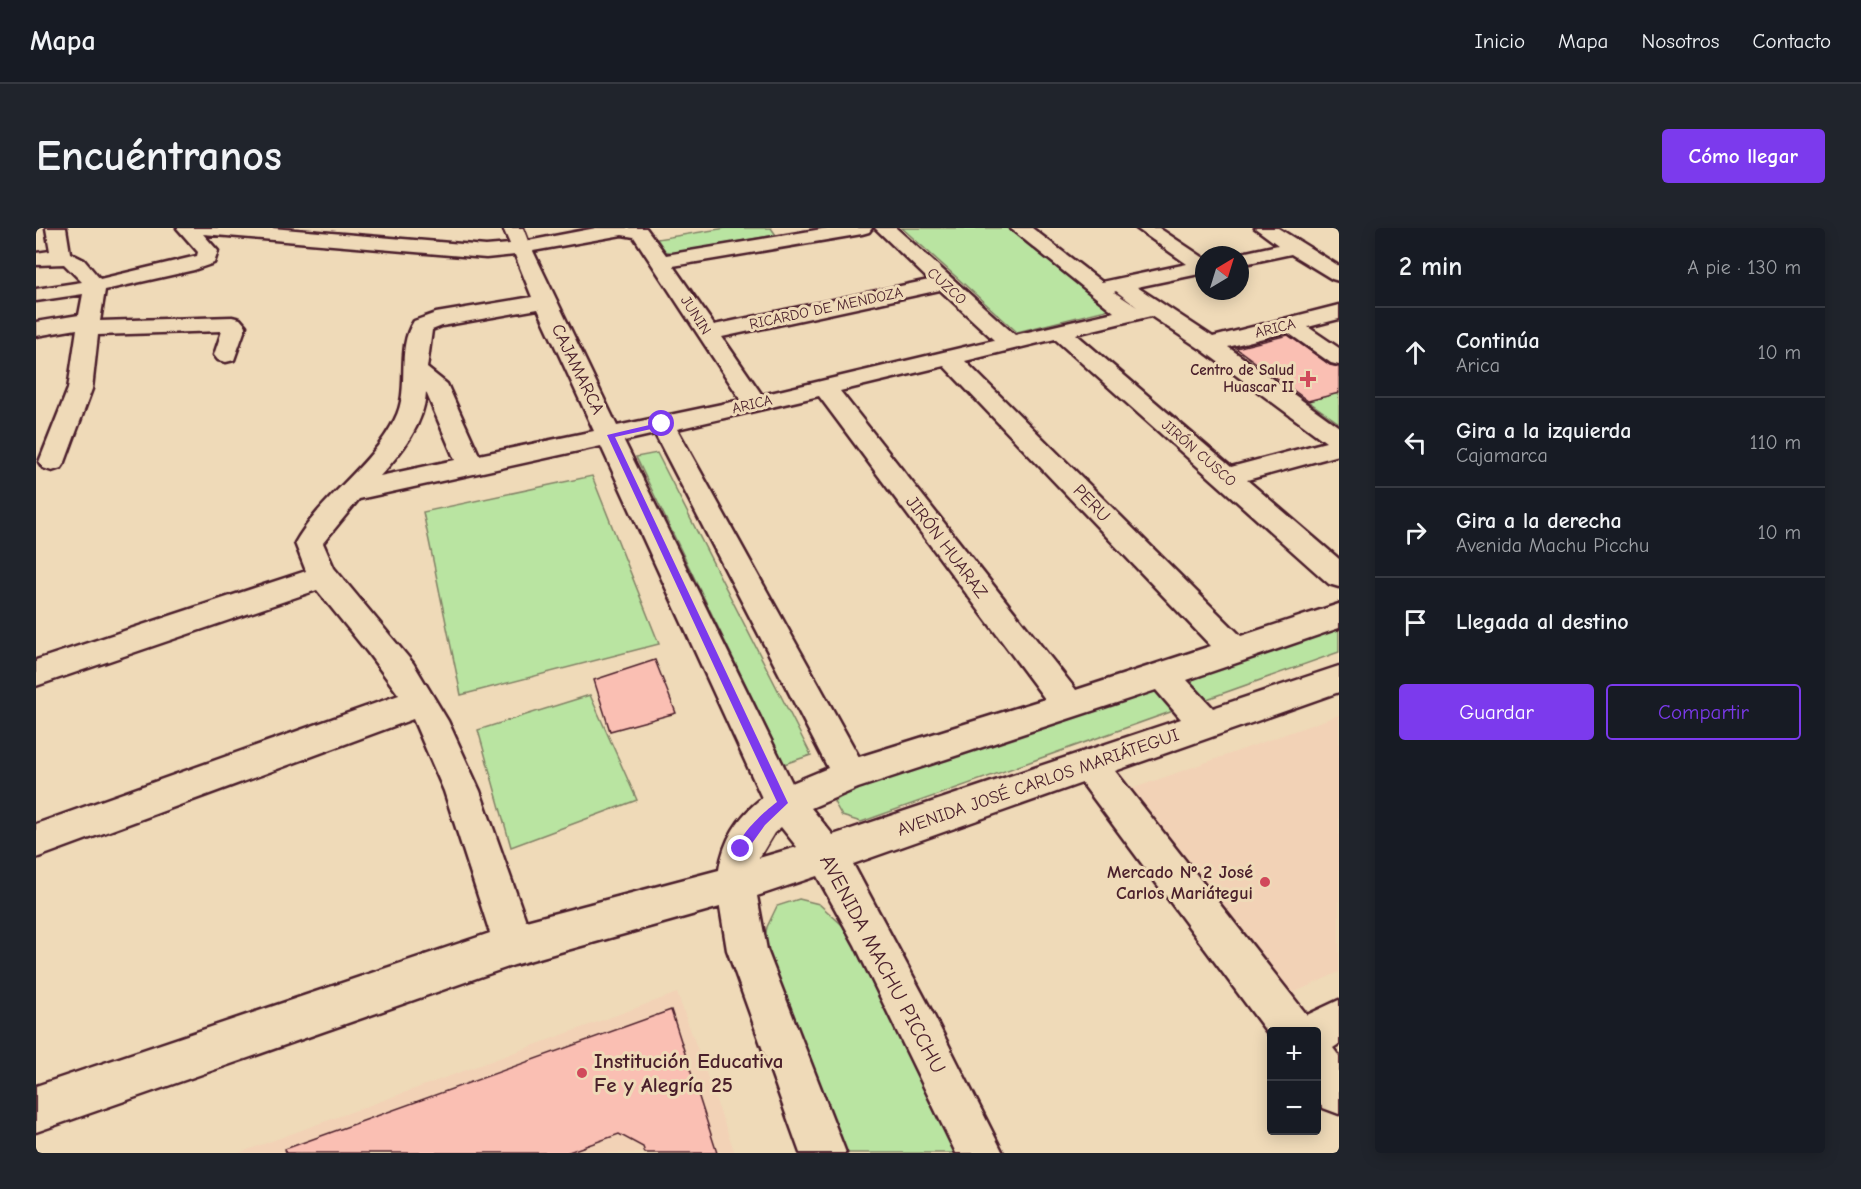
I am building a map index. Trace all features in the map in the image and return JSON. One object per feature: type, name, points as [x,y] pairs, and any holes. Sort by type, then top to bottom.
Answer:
[{"type":"street","points":[[56,228],[60,255]]},
{"type":"street","points":[[36,295],[95,286],[194,264],[207,259],[208,251],[187,228]]},
{"type":"street","points":[[203,228],[486,252],[517,238],[634,229]]},
{"type":"street","points":[[662,262],[798,233],[862,228]]},
{"type":"street","name":"CUZCO","points":[[885,228],[1011,343]]},
{"type":"street","points":[[1020,228],[1097,289],[1210,345],[1339,439]]},
{"type":"street","points":[[1146,228],[1195,261]]},
{"type":"street","points":[[1264,228],[1339,275]]},
{"type":"street","name":"JUNIN","points":[[634,229],[641,233],[662,262],[756,404]]},
{"type":"street","name":"CAJAMARCA","points":[[517,238],[783,803]]},
{"type":"street","points":[[1249,257],[1294,247]]},
{"type":"street","points":[[36,259],[60,255],[79,267],[95,286],[80,389],[52,462]]},
{"type":"street","points":[[1097,289],[1195,269]]},
{"type":"street","name":"RICARDO DE MENDOZA","points":[[708,333],[944,283]]},
{"type":"street","points":[[1120,284],[1142,312]]},
{"type":"street","points":[[514,945],[468,806],[447,755],[420,702],[390,656],[324,576],[312,558],[309,543],[321,522],[397,442],[411,413],[417,372],[418,334],[422,326],[436,320],[545,301]]},
{"type":"street","name":"ARICA","points":[[349,492],[756,404],[1142,312]]},
{"type":"street","name":"ARICA","points":[[1210,345],[1339,312]]},
{"type":"street","points":[[36,329],[89,324],[137,328],[232,324],[235,326],[235,331],[226,355]]},
{"type":"street","points":[[1290,324],[1339,358]]},
{"type":"street","name":"JIRÓN CUSCO","points":[[1059,332],[1339,576]]},
{"type":"street","name":"PERU","points":[[948,357],[1235,650]]},
{"type":"street","points":[[417,372],[435,384],[470,465]]},
{"type":"street","name":"JIRÓN HUARAZ","points":[[825,388],[1069,706]]},
{"type":"street","points":[[662,424],[850,775]]},
{"type":"street","points":[[1226,477],[1339,447]]},
{"type":"street","points":[[36,673],[324,576]]},
{"type":"street","points":[[823,1153],[747,950],[736,884],[741,849],[761,821],[783,803],[850,775],[1069,706],[1339,616]]},
{"type":"street","points":[[1162,674],[1206,724]]},
{"type":"street","name":"AVENIDA JOSÉ CARLOS MARIÁTEGUI","points":[[36,1109],[514,945],[736,884],[827,855],[1339,679]]},
{"type":"street","points":[[36,841],[420,702]]},
{"type":"street","points":[[1088,764],[1289,1027]]},
{"type":"street","name":"AVENIDA MACHU PICCHU","points":[[783,803],[804,825],[827,855],[862,917],[980,1153]]},
{"type":"street","points":[[1321,1031],[1339,1021]]},
{"type":"street","points":[[1321,1067],[1339,1092]]},
{"type":"shaded area","name":"Mercado Nº 2 José Carlos Mariátegui","points":[[1339,715],[1339,972],[1280,999],[1123,792]]},
{"type":"shaded area","name":"Institución Educativa Fe y Alegría 25","points":[[677,993],[735,1153],[239,1153]]},
{"type":"green space","points":[[726,228],[771,228],[776,235],[672,253],[665,251],[657,239]]},
{"type":"green space","points":[[902,228],[1007,228],[1110,309],[1017,332]]},
{"type":"green space","points":[[1339,393],[1339,423],[1308,401]]},
{"type":"green space","points":[[657,453],[811,755],[784,764],[636,457]]},
{"type":"green space","points":[[592,476],[659,644],[461,695],[423,512]]},
{"type":"green space","points":[[1339,625],[1339,652],[861,822],[842,816],[834,802],[848,792]]},
{"type":"green space","points":[[590,695],[637,800],[511,847],[478,730]]},
{"type":"green space","points":[[799,899],[819,904],[851,933],[957,1153],[846,1153],[762,951],[767,927],[777,906]]},
{"type":"building","name":"Centro de Salud Huascar II","points":[[1288,335],[1330,365],[1339,367],[1339,393],[1308,401],[1236,348]]},
{"type":"building","points":[[655,660],[676,713],[610,731],[594,680]]},
{"type":"building","name":"Institución Educativa Fe y Alegría 25","points":[[671,1010],[717,1153],[645,1153],[643,1147],[619,1134],[566,1153],[286,1153],[285,1149]]},
{"type":"place","name":"Centro de Salud Huascar II","points":[[1308,379]]},
{"type":"place","name":"Mercado Nº 2 José Carlos Mariátegui","points":[[1265,882]]},
{"type":"place","name":"Institución Educativa Fe y Alegría 25","points":[[582,1073]]},
{"type":"route","points":[[662,424],[610,435],[783,803],[761,821],[741,849]]}]
